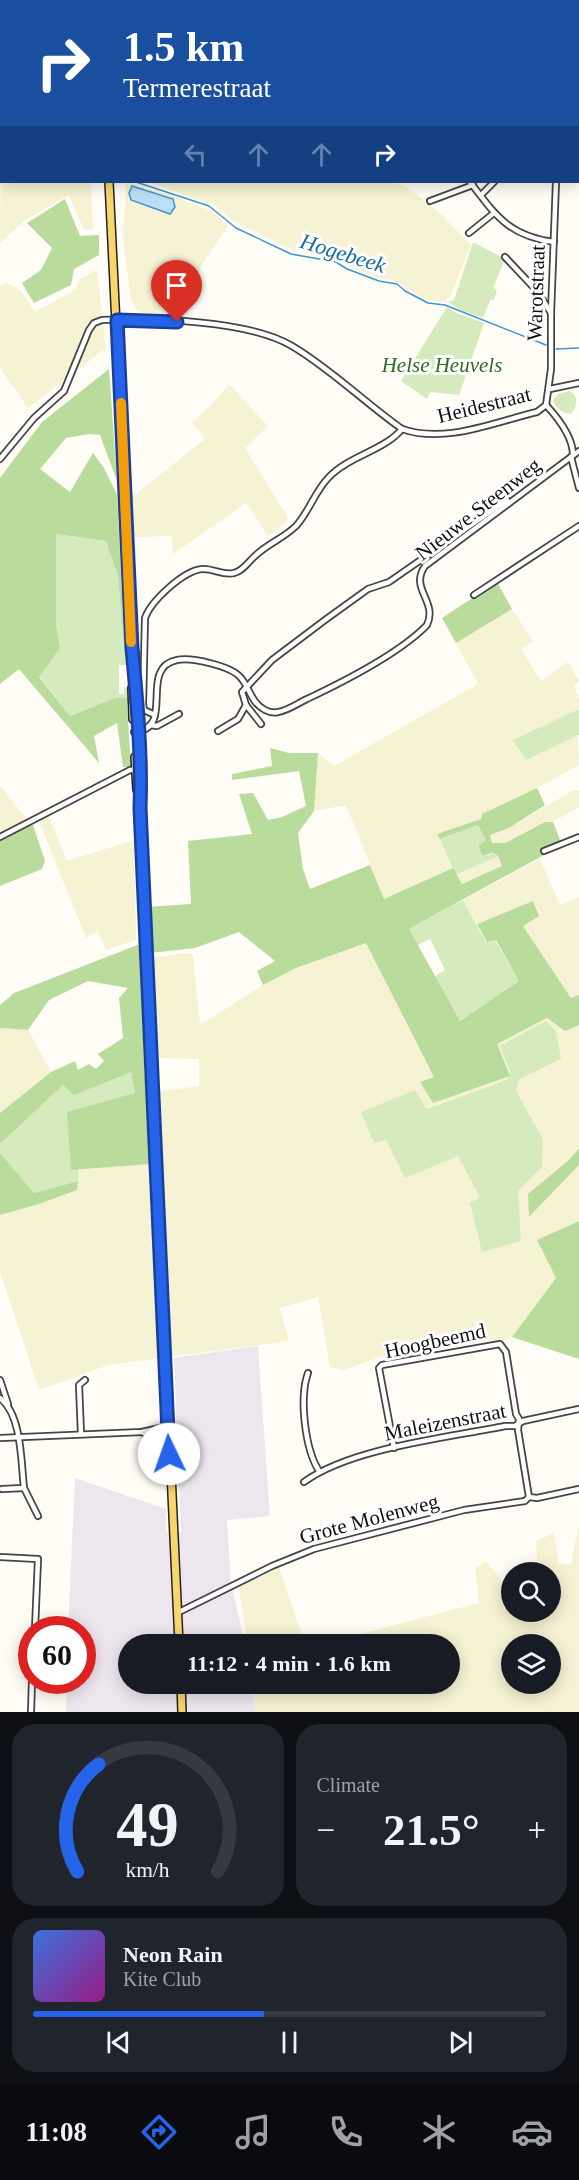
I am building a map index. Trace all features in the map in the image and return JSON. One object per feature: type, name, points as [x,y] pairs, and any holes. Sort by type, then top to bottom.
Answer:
[{"type":"main road","points":[[109,183],[178,1634]]},
{"type":"main road","points":[[181,1694],[182,1712]]},
{"type":"street","points":[[430,201],[472,183],[494,213],[512,229],[537,240],[554,242]]},
{"type":"street","points":[[481,195],[493,183]]},
{"type":"street","name":"Warotstraat","points":[[546,405],[550,389],[556,183]]},
{"type":"street","points":[[469,233],[494,213]]},
{"type":"street","points":[[505,257],[537,291],[551,313]]},
{"type":"street","points":[[0,459],[34,417],[63,391],[90,327],[99,321],[234,327],[276,339],[307,356],[402,429],[387,441],[339,468],[328,477],[295,527],[261,551],[239,571],[225,574],[203,569],[191,573],[177,582],[148,609],[145,618],[143,704],[144,710],[155,715]]},
{"type":"street","points":[[550,389],[579,383]]},
{"type":"street","points":[[546,405],[557,416],[573,447],[572,456],[579,488]]},
{"type":"street","name":"Heidestraat","points":[[402,429],[418,434],[448,434],[537,411],[546,405]]},
{"type":"street","name":"Nieuwe Steenweg","points":[[150,725],[155,715],[158,675],[174,660],[187,659],[232,670],[242,678],[251,697],[261,707],[276,712],[335,685],[405,643],[423,630],[430,619],[430,608],[420,585],[425,566],[579,451]]},
{"type":"street","points":[[261,724],[246,705],[242,692],[272,660],[368,589],[389,582],[504,502],[509,503]]},
{"type":"street","points":[[474,595],[579,526]]},
{"type":"street","points":[[218,731],[237,719],[246,705]]},
{"type":"street","points":[[136,732],[150,725],[157,726],[179,714]]},
{"type":"street","points":[[0,837],[130,770],[138,769]]},
{"type":"street","points":[[544,851],[579,837]]},
{"type":"street","name":"Hoogbeemd","points":[[394,1448],[379,1368],[382,1365],[495,1344],[500,1344],[505,1348],[519,1419],[518,1426]]},
{"type":"street","points":[[308,1373],[305,1382],[306,1425],[313,1461],[319,1471]]},
{"type":"street","points":[[0,1380],[19,1437],[24,1488],[38,1516]]},
{"type":"street","points":[[81,1434],[79,1385],[85,1380]]},
{"type":"street","points":[[0,1398],[8,1404]]},
{"type":"street","name":"Maleizenstraat","points":[[304,1482],[319,1471],[332,1466],[394,1448],[505,1426],[518,1426],[523,1421],[579,1409]]},
{"type":"street","points":[[0,1438],[142,1432],[168,1426]]},
{"type":"street","points":[[518,1426],[530,1497]]},
{"type":"street","points":[[142,1432],[149,1436],[168,1438]]},
{"type":"street","points":[[2,1490],[24,1488]]},
{"type":"street","name":"Grote Molenweg","points":[[177,1613],[272,1566],[314,1549],[464,1510],[525,1501],[530,1497],[537,1498],[579,1489]]},
{"type":"street","points":[[0,1557],[38,1559],[36,1616]]},
{"type":"street","points":[[31,1712],[32,1694]]},
{"type":"shaded area","points":[[1,183],[91,183],[93,229],[84,230],[69,195],[25,220],[0,243]]},
{"type":"shaded area","points":[[126,183],[171,195],[212,211],[228,226],[168,316],[166,313],[143,313],[136,309],[131,301],[123,239]]},
{"type":"shaded area","points":[[151,183],[396,183],[410,189],[442,215],[471,245],[450,297],[446,302],[430,300],[419,296],[394,280],[382,279],[355,269],[338,259],[288,248],[233,221],[216,206]]},
{"type":"shaded area","points":[[97,270],[106,348],[28,408],[0,368],[0,286],[7,283],[20,290],[35,312],[75,290],[80,279]]},
{"type":"shaded area","points":[[229,384],[268,426],[245,448],[287,516],[287,522],[268,536],[246,503],[173,554],[172,536],[133,537],[132,497],[205,439],[192,422]]},
{"type":"shaded area","points":[[512,609],[533,641],[521,649],[541,681],[568,662],[579,681],[574,686],[579,699],[579,709],[513,740],[526,760],[578,735],[579,765],[483,814],[481,819],[438,834],[453,868],[384,899],[346,805],[314,811],[318,753],[334,766],[478,684],[456,643]]},
{"type":"shaded area","points":[[0,785],[28,821],[0,836]]},
{"type":"shaded area","points":[[574,790],[579,790],[579,807],[553,822],[545,822],[505,843],[492,843],[489,835],[509,828]]},
{"type":"shaded area","points":[[49,816],[67,861],[134,840],[136,940],[106,950],[98,931],[86,938],[39,821]]},
{"type":"shaded area","points":[[498,856],[503,866],[462,885],[458,880],[456,875]]},
{"type":"shaded area","points":[[540,859],[560,905],[579,897],[579,995],[571,998],[523,926],[533,901],[477,924],[463,900]]},
{"type":"shaded area","points":[[366,943],[435,1078],[510,1076],[496,1044],[547,1018],[565,1031],[579,1025],[579,1148],[530,1216],[579,1165],[579,1221],[537,1240],[556,1278],[512,1337],[503,1341],[482,1340],[380,1357],[344,1370],[330,1367],[318,1297],[280,1308],[289,1341],[108,1365],[39,1390],[0,1272],[0,1215],[77,1190],[78,1170],[157,1163],[156,1092],[199,1086],[199,1059],[157,1058],[151,961],[154,957],[188,953],[193,955],[200,1025],[263,985],[296,968]]},
{"type":"shaded area","points":[[0,1028],[28,1030],[51,1072],[0,1113]]},
{"type":"shaded area","points":[[258,1346],[270,1516],[227,1520],[231,1583],[243,1634],[118,1634],[118,1694],[253,1694],[255,1712],[66,1712],[67,1694],[96,1694],[96,1616],[69,1616],[75,1478],[166,1509],[166,1532],[181,1532],[174,1359],[164,1357],[174,1358]]},
{"type":"shaded area","points":[[579,1522],[579,1712],[255,1712],[253,1694],[460,1694],[460,1634],[360,1634],[479,1603],[475,1568],[486,1561],[501,1580],[501,1622],[561,1622],[561,1563],[571,1565]]},
{"type":"shaded area","points":[[554,1533],[559,1562],[537,1562],[536,1541]]},
{"type":"shaded area","points":[[279,1567],[302,1634],[246,1634],[239,1587]]},
{"type":"green space","points":[[65,199],[80,236],[99,235],[99,255],[74,269],[71,285],[34,303],[22,283],[41,270],[52,248],[27,223]]},
{"type":"green space","points":[[473,242],[505,259],[493,288],[497,290],[494,300],[491,299],[483,318],[461,310],[448,302],[454,300]]},
{"type":"green space","name":"Helse Heuvels","points":[[447,307],[456,313],[484,323],[459,395],[430,392],[427,399],[401,381]]},
{"type":"green space","points":[[109,369],[117,481],[100,435],[90,434],[66,438],[40,469],[70,492],[93,453],[104,468],[117,495],[125,655],[118,576],[106,541],[56,534],[56,624],[60,648],[39,677],[70,716],[114,698],[128,698],[131,767],[123,767],[117,723],[94,736],[99,763],[19,669],[0,684],[0,478],[42,422]]},
{"type":"green space","points":[[570,391],[576,401],[571,414],[560,410],[553,400],[558,394]]},
{"type":"green space","points":[[56,534],[106,541],[118,576],[126,655],[126,665],[119,665],[119,694],[124,694],[124,687],[127,687],[128,698],[113,698],[70,716],[39,676],[60,647],[56,624]]},
{"type":"green space","points":[[497,582],[512,609],[456,643],[442,618]]},
{"type":"green space","points":[[579,709],[579,735],[526,760],[513,740]]},
{"type":"green space","points":[[270,748],[289,753],[318,753],[314,811],[298,833],[303,869],[310,889],[370,865],[384,899],[453,868],[462,884],[502,866],[497,854],[491,853],[483,856],[478,845],[486,841],[478,825],[440,839],[437,834],[481,819],[482,814],[537,788],[545,805],[509,828],[490,835],[492,843],[505,843],[545,822],[553,822],[562,845],[409,929],[460,1021],[519,981],[496,940],[487,942],[477,924],[533,901],[539,916],[523,926],[571,998],[579,995],[579,1025],[565,1031],[547,1018],[497,1044],[510,1076],[433,1103],[420,1082],[434,1077],[366,943],[296,968],[263,985],[257,971],[275,961],[239,932],[195,948],[150,953],[146,907],[191,904],[188,841],[252,834],[239,794],[253,793],[268,820],[282,817],[306,806],[299,771],[232,780],[232,774],[272,766]]},
{"type":"green space","points":[[30,824],[33,825],[45,861],[42,869],[0,886],[0,839]]},
{"type":"green space","points":[[478,825],[486,841],[483,856],[497,853],[498,856],[456,875],[440,839]]},
{"type":"green space","points":[[463,900],[486,942],[495,940],[519,981],[460,1021],[434,977],[445,970],[430,939],[417,945],[409,929]]},
{"type":"green space","points":[[140,944],[144,1066],[151,1164],[71,1170],[67,1112],[135,1093],[131,1072],[74,1095],[63,1085],[0,1144],[0,1113],[51,1072],[75,1061],[78,1070],[89,1064],[96,1069],[104,1061],[98,1054],[123,1038],[119,998],[128,988],[88,981],[49,1000],[28,1030],[0,1028],[0,1005],[14,993]]},
{"type":"green space","points":[[546,1021],[556,1031],[561,1059],[519,1079],[516,1091],[543,1139],[542,1167],[518,1191],[521,1241],[482,1252],[470,1203],[480,1197],[458,1156],[405,1178],[386,1140],[374,1143],[361,1112],[415,1090],[427,1109],[507,1080],[510,1071],[500,1046]]},
{"type":"green space","points":[[131,1071],[135,1093],[78,1170],[78,1181],[34,1193],[0,1153],[0,1144],[63,1085],[74,1094]]},
{"type":"green space","points":[[579,1148],[579,1165],[529,1217],[528,1194],[569,1160]]},
{"type":"green space","points":[[0,1153],[34,1193],[78,1181],[77,1190],[0,1215]]},
{"type":"green space","points":[[579,1221],[579,1359],[512,1337],[556,1278],[537,1240]]},
{"type":"water","points":[[132,186],[173,199],[175,207],[170,214],[131,200],[129,193]]},
{"type":"waterway","name":"Hogebeek","points":[[139,183],[209,206],[236,228],[291,254],[336,262],[347,269],[379,281],[397,284],[428,303],[445,305],[546,345]]},
{"type":"waterway","name":"Hogebeek","points":[[556,349],[579,348]]},
{"type":"slow traffic","points":[[121,403],[131,642]]},
{"type":"route","points":[[169,1454],[140,808],[141,781],[137,695],[132,648],[117,320],[177,322]]}]
